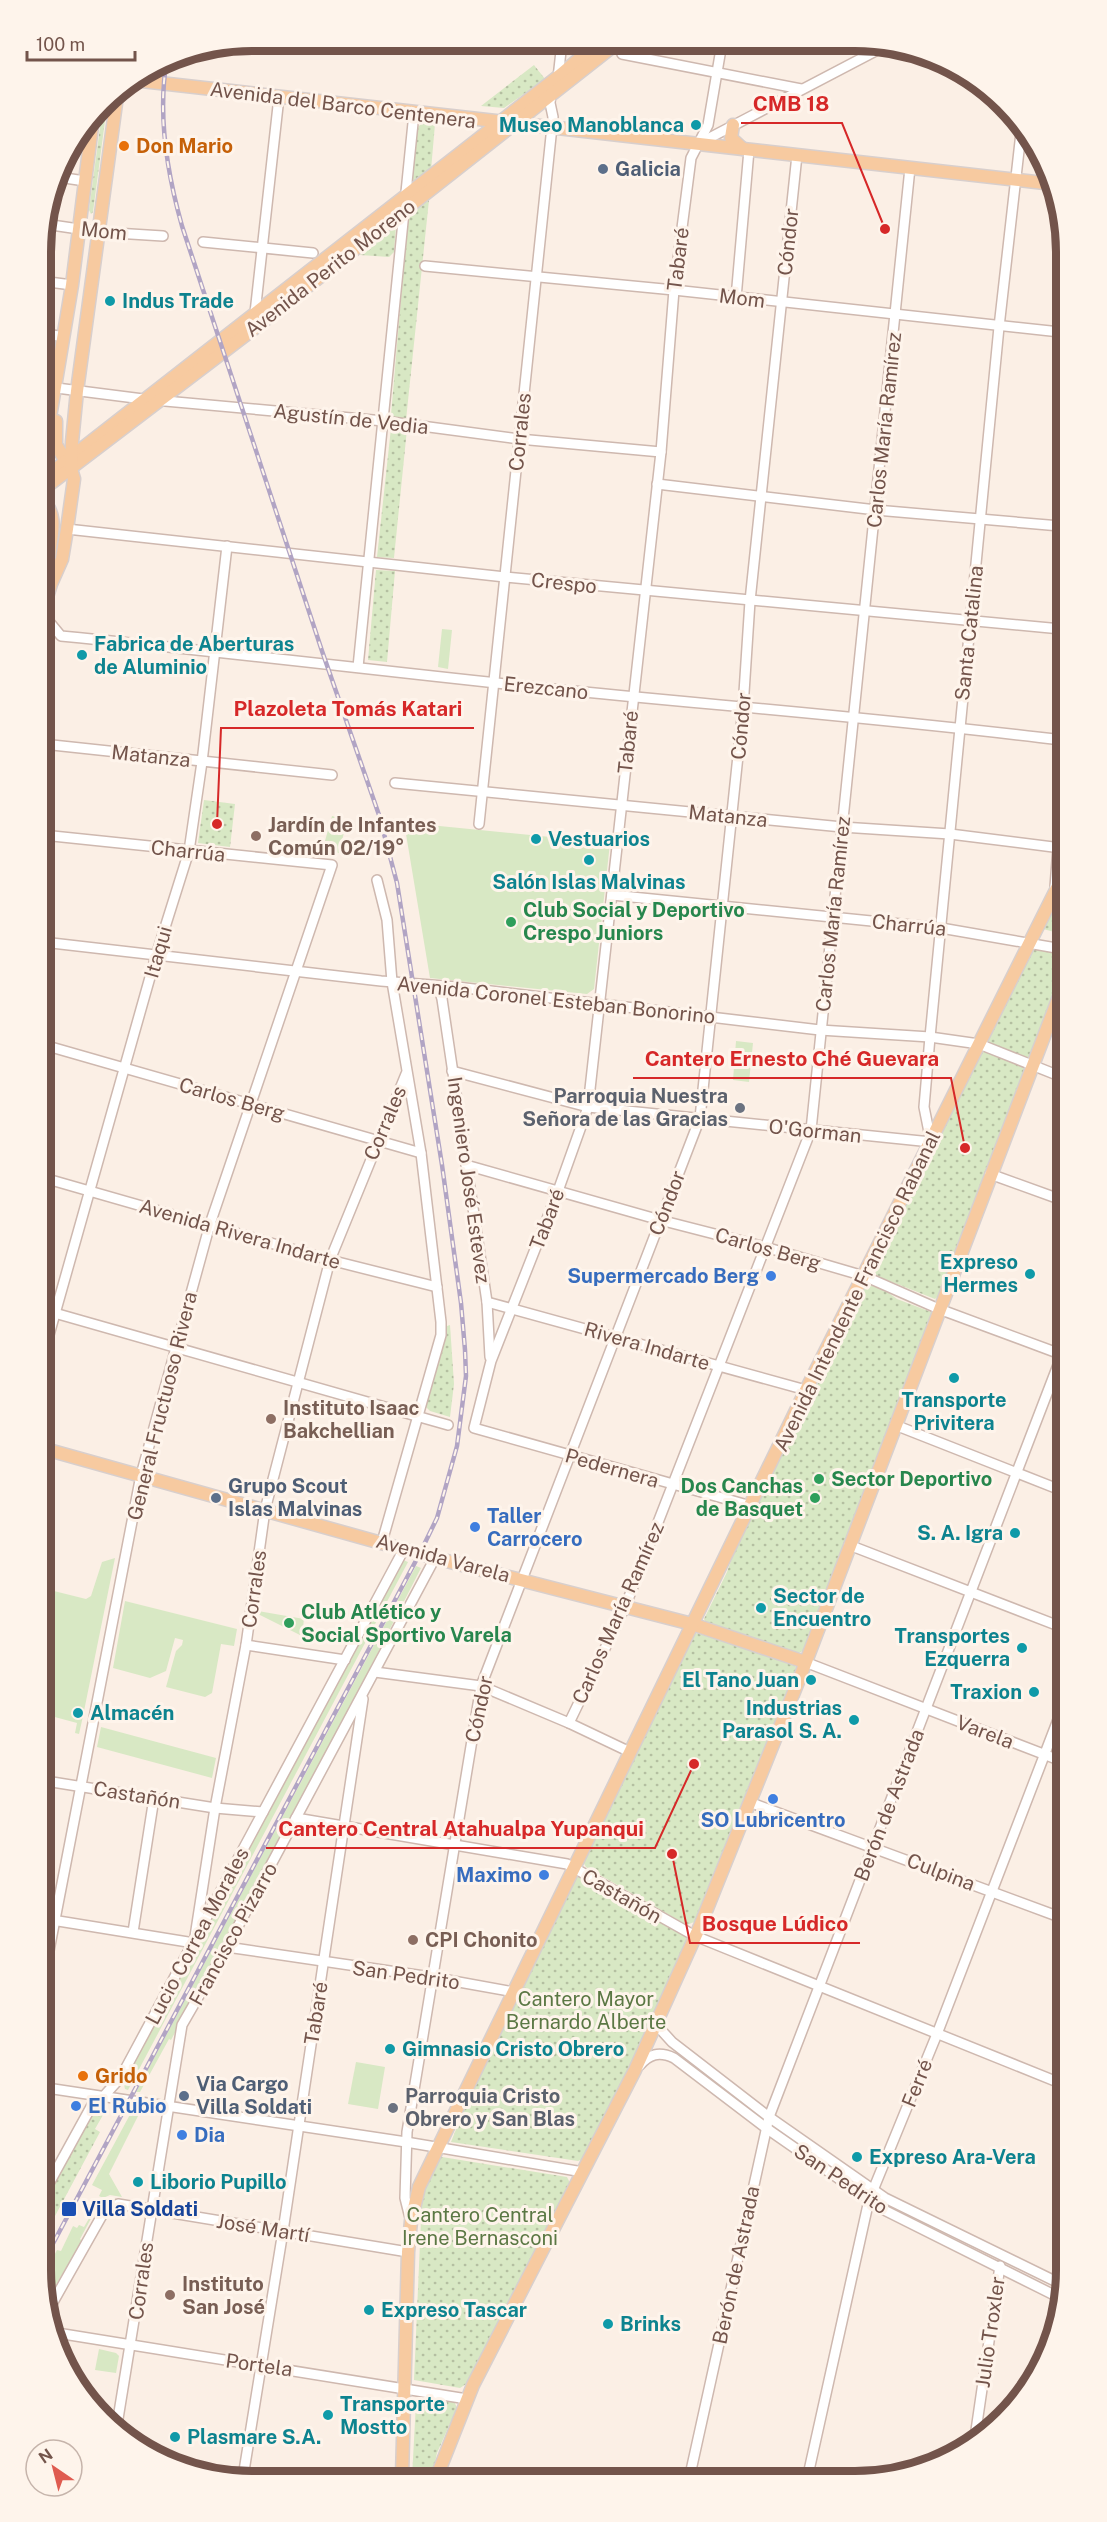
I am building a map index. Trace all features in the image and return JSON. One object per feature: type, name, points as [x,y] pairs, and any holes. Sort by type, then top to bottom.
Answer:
[{"type":"main road","name":"Avenida Perito Moreno","points":[[51,481],[69,462],[143,399],[559,76],[588,51]]},
{"type":"main road","name":"Avenida Perito Moreno","points":[[51,474],[161,399],[551,94],[615,51]]},
{"type":"main road","name":"Avenida del Barco Centenera","points":[[146,81],[1043,183]]},
{"type":"main road","points":[[69,462],[116,104]]},
{"type":"main road","points":[[733,125],[731,138],[746,149]]},
{"type":"main road","points":[[51,414],[72,285],[85,181],[86,139]]},
{"type":"main road","points":[[51,584],[62,559],[74,479],[69,462],[56,445],[58,406],[55,391]]},
{"type":"main road","points":[[51,512],[54,523],[51,544]]},
{"type":"main road","name":"Avenida Intendente Francisco Rabanal","points":[[402,2471],[408,2252],[411,2221],[419,2187],[806,1390],[867,1278],[889,1226],[1055,892]]},
{"type":"main road","points":[[439,2471],[467,2399],[635,2070],[695,1936],[805,1662],[1056,1004]]},
{"type":"main road","name":"Avenida Varela","points":[[51,1451],[435,1558],[692,1624],[805,1662]]},
{"type":"street","name":"Corrales","points":[[478,824],[550,128],[553,117],[550,103],[551,94],[559,76],[562,51]]},
{"type":"street","points":[[631,51],[801,89]]},
{"type":"street","name":"Tabaré","points":[[474,1428],[491,1361],[558,1191],[588,1107],[661,452],[674,290],[691,158],[708,125],[721,51]]},
{"type":"street","points":[[698,144],[874,52]]},
{"type":"street","points":[[255,313],[279,97]]},
{"type":"street","points":[[358,667],[414,113]]},
{"type":"street","name":"Santa Catalina","points":[[931,1142],[924,1107],[930,1037],[999,327],[1020,139]]},
{"type":"street","points":[[736,298],[746,149]]},
{"type":"street","name":"Cóndor","points":[[411,2221],[405,2198],[406,2142],[431,1977],[481,1686],[700,1119],[743,708],[750,601],[797,155]]},
{"type":"street","name":"Carlos María Ramírez","points":[[569,1722],[625,1607],[811,1130],[910,168]]},
{"type":"street","points":[[65,178],[85,181]]},
{"type":"street","name":"Mom","points":[[53,225],[99,232],[163,236]]},
{"type":"street","points":[[203,242],[313,253]]},
{"type":"street","name":"Mom","points":[[424,266],[674,290],[1056,332]]},
{"type":"street","points":[[51,282],[72,285]]},
{"type":"street","points":[[51,335],[64,337]]},
{"type":"street","name":"Agustín de Vedia","points":[[51,390],[384,421],[519,439],[661,452]]},
{"type":"street","points":[[657,484],[876,510],[1056,526]]},
{"type":"street","name":"Crespo","points":[[67,529],[505,577],[1056,629]]},
{"type":"street","name":"Itaqui","points":[[51,1327],[156,956],[189,851],[202,762],[227,546]]},
{"type":"street","name":"Erezcano","points":[[51,624],[61,636],[494,683],[1056,739]]},
{"type":"street","name":"Matanza","points":[[51,745],[332,775]]},
{"type":"street","name":"Matanza","points":[[395,783],[842,827],[950,834],[1056,848]]},
{"type":"street","name":"Charrúa","points":[[51,836],[332,866]]},
{"type":"street","name":"General Fructuoso Rivera","points":[[51,1920],[80,1786],[141,1475],[210,1224],[332,866]]},
{"type":"street","points":[[377,880],[387,920],[392,982],[421,1153],[440,1301],[441,1335],[382,1542]]},
{"type":"street","points":[[1055,892],[1056,881]]},
{"type":"street","name":"Charrúa","points":[[612,895],[941,928],[1056,948]]},
{"type":"street","name":"Avenida Coronel Esteban Bonorino","points":[[51,943],[392,982],[457,987],[820,1030],[930,1037],[980,1044],[1056,1075]]},
{"type":"street","points":[[429,985],[440,992],[442,999],[457,987]]},
{"type":"street","name":"Ingeniero José Estevez","points":[[442,999],[487,1302],[491,1361]]},
{"type":"street","name":"Carlos Berg","points":[[51,1047],[421,1153]]},
{"type":"street","name":"O'Gorman","points":[[452,1071],[588,1107],[931,1142]]},
{"type":"street","name":"Corrales","points":[[194,1943],[215,1808],[246,1645],[265,1510],[330,1260],[406,1074]]},
{"type":"street","name":"Carlos Berg","points":[[466,1165],[765,1247],[867,1278],[939,1309],[1056,1351]]},
{"type":"street","points":[[990,1173],[1056,1198]]},
{"type":"street","name":"Avenida Rivera Indarte","points":[[51,1180],[330,1260],[437,1287]]},
{"type":"street","name":"Rivera Indarte","points":[[487,1302],[806,1390]]},
{"type":"street","points":[[51,1312],[296,1384],[448,1425]]},
{"type":"street","name":"Berón de Astrada","points":[[691,2471],[769,2117],[1056,1372]]},
{"type":"street","points":[[895,1425],[1056,1488]]},
{"type":"street","name":"Pedernera","points":[[474,1428],[751,1506]]},
{"type":"street","points":[[849,1545],[1056,1625]]},
{"type":"street","name":"Lucio Correa Morales","points":[[51,2180],[100,2096],[121,2077],[404,1549]]},
{"type":"street","name":"Francisco Pizarro","points":[[182,2025],[227,1947],[435,1558]]},
{"type":"street","points":[[246,1645],[345,1660]]},
{"type":"street","name":"Varela","points":[[805,1662],[1056,1759]]},
{"type":"street","points":[[375,1672],[481,1686],[569,1722],[630,1752]]},
{"type":"street","name":"Tabaré","points":[[244,2471],[259,2366],[283,2231],[364,1690]]},
{"type":"street","name":"Ferré","points":[[809,2471],[869,2200],[937,2034],[1056,1725]]},
{"type":"street","name":"Castañón","points":[[51,1781],[215,1808],[263,1812]]},
{"type":"street","points":[[133,1932],[154,1798]]},
{"type":"street","name":"Culpina","points":[[749,1802],[874,1846],[1056,1916]]},
{"type":"street","name":"Castañón","points":[[296,1818],[560,1862],[574,1867],[695,1936],[1056,2081]]},
{"type":"street","points":[[51,1920],[194,1943]]},
{"type":"street","name":"San Pedrito","points":[[227,1947],[431,1977],[513,1992]]},
{"type":"street","name":"San Pedrito","points":[[659,2020],[662,2031],[672,2042],[769,2117],[873,2190],[1056,2282]]},
{"type":"street","name":"Corrales","points":[[118,2420],[182,2025]]},
{"type":"street","name":"San Pedrito","points":[[635,2070],[649,2057],[665,2054],[674,2058],[766,2128],[869,2200],[1054,2295]]},
{"type":"street","points":[[51,2089],[406,2142],[436,2149],[583,2172]]},
{"type":"street","name":"José Martí","points":[[54,2301],[105,2210],[118,2204],[408,2252]]},
{"type":"street","name":"Julio Troxler","points":[[976,2430],[998,2268],[1004,2257]]},
{"type":"street","name":"Portela","points":[[62,2334],[467,2399]]},
{"type":"green space","points":[[534,65],[545,79],[504,108],[481,106]]},
{"type":"green space","points":[[106,114],[91,214],[89,210],[101,119]]},
{"type":"green space","points":[[422,123],[435,124],[431,170],[411,186],[417,128]]},
{"type":"green space","points":[[429,200],[406,420],[392,418],[391,415],[408,217]]},
{"type":"green space","points":[[396,226],[394,252],[389,257],[360,255]]},
{"type":"green space","points":[[391,428],[407,429],[394,558],[377,557]]},
{"type":"green space","points":[[376,570],[395,571],[387,662],[368,660]]},
{"type":"green space","points":[[442,629],[452,630],[448,669],[438,667]]},
{"type":"green space","points":[[204,800],[235,804],[230,847],[198,843]]},
{"type":"green space","points":[[332,816],[347,820],[339,853],[323,848]]},
{"type":"green space","name":"Club Social y Deportivo Crespo Juniors","points":[[399,822],[610,843],[594,989],[587,994],[430,978],[406,834]]},
{"type":"green space","points":[[1056,902],[1056,932],[1043,929]]},
{"type":"green space","points":[[1036,949],[1056,952],[1056,988],[940,1295],[935,1299],[877,1276],[875,1273],[889,1246],[892,1232],[1032,951]]},
{"type":"green space","points":[[736,1041],[753,1043],[749,1082],[733,1080]]},
{"type":"green space","points":[[867,1284],[931,1312],[932,1315],[805,1650],[796,1654],[706,1623],[704,1619],[734,1552]]},
{"type":"green space","points":[[450,1325],[454,1384],[450,1417],[430,1411],[426,1407],[447,1326]]},
{"type":"green space","points":[[115,1558],[84,1711],[73,1709],[73,1714],[83,1716],[79,1734],[75,1733],[77,1723],[51,1716],[51,1591],[86,1599],[91,1596],[102,1562]]},
{"type":"green space","points":[[403,1560],[408,1562],[128,2090],[125,2089],[123,2080]]},
{"type":"green space","points":[[416,1566],[421,1568],[346,1715],[171,2040],[169,2039],[140,2092],[136,2092]]},
{"type":"green space","points":[[125,1601],[237,1629],[234,1646],[221,1644],[212,1693],[205,1697],[166,1687],[176,1651],[182,1645],[183,1640],[175,1638],[166,1671],[150,1678],[113,1668]]},
{"type":"green space","name":"Club Atlético y Social Sportivo Varela","points":[[258,1611],[304,1619],[302,1636],[258,1614]]},
{"type":"green space","points":[[697,1633],[795,1665],[796,1668],[694,1922],[687,1925],[586,1867],[583,1862]]},
{"type":"green space","points":[[101,1727],[216,1758],[212,1778],[97,1747]]},
{"type":"green space","name":"Cantero Mayor Bernardo Alberte","points":[[583,1876],[685,1935],[688,1941],[643,2054],[583,2159],[578,2161],[451,2142],[468,2099],[574,1879]]},
{"type":"green space","points":[[356,2062],[385,2067],[378,2109],[348,2104]]},
{"type":"green space","points":[[99,2107],[107,2108],[95,2129],[100,2132],[51,2224],[51,2189],[94,2110]]},
{"type":"green space","points":[[133,2109],[141,2110],[109,2174],[122,2197],[110,2195],[103,2198],[99,2196],[102,2190],[92,2185]]},
{"type":"green space","name":"Cantero Central Irene Bernasconi","points":[[442,2157],[567,2177],[570,2183],[466,2384],[460,2388],[414,2380],[422,2197],[436,2158]]},
{"type":"green space","points":[[94,2210],[80,2239],[82,2241],[53,2290],[51,2261],[57,2250],[61,2251],[73,2226],[84,2227]]},
{"type":"green space","points":[[99,2349],[116,2353],[119,2356],[116,2373],[95,2370]]},
{"type":"green space","points":[[421,2394],[454,2401],[457,2408],[437,2453],[433,2471],[412,2471],[416,2403]]},
{"type":"railway","points":[[51,2247],[437,1518],[457,1446],[466,1376],[461,1303],[442,1165],[397,883],[379,815],[322,651],[182,226],[165,144],[163,101],[165,71]]},
{"type":"place","name":"Museo Manoblanca","points":[[696,125]]},
{"type":"place","name":"Don Mario","points":[[124,146]]},
{"type":"place","name":"Galicia","points":[[603,169]]},
{"type":"place","name":"CMB 18","points":[[885,229]]},
{"type":"place","name":"Indus Trade","points":[[110,301]]},
{"type":"place","name":"Fabrica de Aberturas de Aluminio","points":[[82,655]]},
{"type":"place","name":"Plazoleta Tomás Katari","points":[[217,824]]},
{"type":"place","name":"Jardín de Infantes Común 02/19°","points":[[256,836]]},
{"type":"place","name":"Vestuarios","points":[[536,839]]},
{"type":"place","name":"Salón Islas Malvinas","points":[[589,860]]},
{"type":"place","name":"Club Social y Deportivo Crespo Juniors","points":[[511,922]]},
{"type":"place","name":"Parroquia Nuestra Señora de las Gracias","points":[[740,1108]]},
{"type":"place","name":"Cantero Ernesto Ché Guevara","points":[[965,1148]]},
{"type":"place","name":"Expreso Hermes","points":[[1030,1274]]},
{"type":"place","name":"Supermercado Berg","points":[[771,1276]]},
{"type":"place","name":"Transporte Privitera","points":[[954,1378]]},
{"type":"place","name":"Instituto Isaac Bakchellian","points":[[271,1419]]},
{"type":"place","name":"Sector Deportivo","points":[[819,1479]]},
{"type":"place","name":"Grupo Scout Islas Malvinas","points":[[216,1498]]},
{"type":"place","name":"Dos Canchas de Basquet","points":[[815,1498]]},
{"type":"place","name":"Taller Carrocero","points":[[475,1527]]},
{"type":"place","name":"S. A. Igra","points":[[1015,1533]]},
{"type":"place","name":"Sector de Encuentro","points":[[761,1608]]},
{"type":"place","name":"Club Atlético y Social Sportivo Varela","points":[[289,1623]]},
{"type":"place","name":"Transportes Ezquerra","points":[[1022,1648]]},
{"type":"place","name":"El Tano Juan","points":[[811,1680]]},
{"type":"place","name":"Traxion","points":[[1034,1692]]},
{"type":"place","name":"Almacén","points":[[78,1713]]},
{"type":"place","name":"Industrias Parasol S. A.","points":[[854,1720]]},
{"type":"place","name":"Cantero Central Atahualpa Yupanqui","points":[[694,1764]]},
{"type":"place","name":"SO Lubricentro","points":[[773,1799]]},
{"type":"place","name":"Bosque Lúdico","points":[[672,1854]]},
{"type":"place","name":"Maximo","points":[[544,1875]]},
{"type":"place","name":"CPI Chonito","points":[[413,1940]]},
{"type":"place","name":"Gimnasio Cristo Obrero","points":[[390,2049]]},
{"type":"place","name":"Grido","points":[[83,2076]]},
{"type":"place","name":"Via Cargo Villa Soldati","points":[[184,2096]]},
{"type":"place","name":"El Rubio","points":[[76,2106]]},
{"type":"place","name":"Parroquia Cristo Obrero y San Blas","points":[[393,2108]]},
{"type":"place","name":"Dia","points":[[182,2135]]},
{"type":"place","name":"Expreso Ara-Vera","points":[[857,2157]]},
{"type":"place","name":"Liborio Pupillo","points":[[138,2182]]},
{"type":"place","name":"Villa Soldati","points":[[69,2209]]},
{"type":"place","name":"Instituto San José","points":[[170,2295]]},
{"type":"place","name":"Expreso Tascar","points":[[369,2310]]},
{"type":"place","name":"Brinks","points":[[608,2324]]},
{"type":"place","name":"Transporte Mostto","points":[[328,2415]]},
{"type":"place","name":"Plasmare S.A.","points":[[175,2437]]}]
